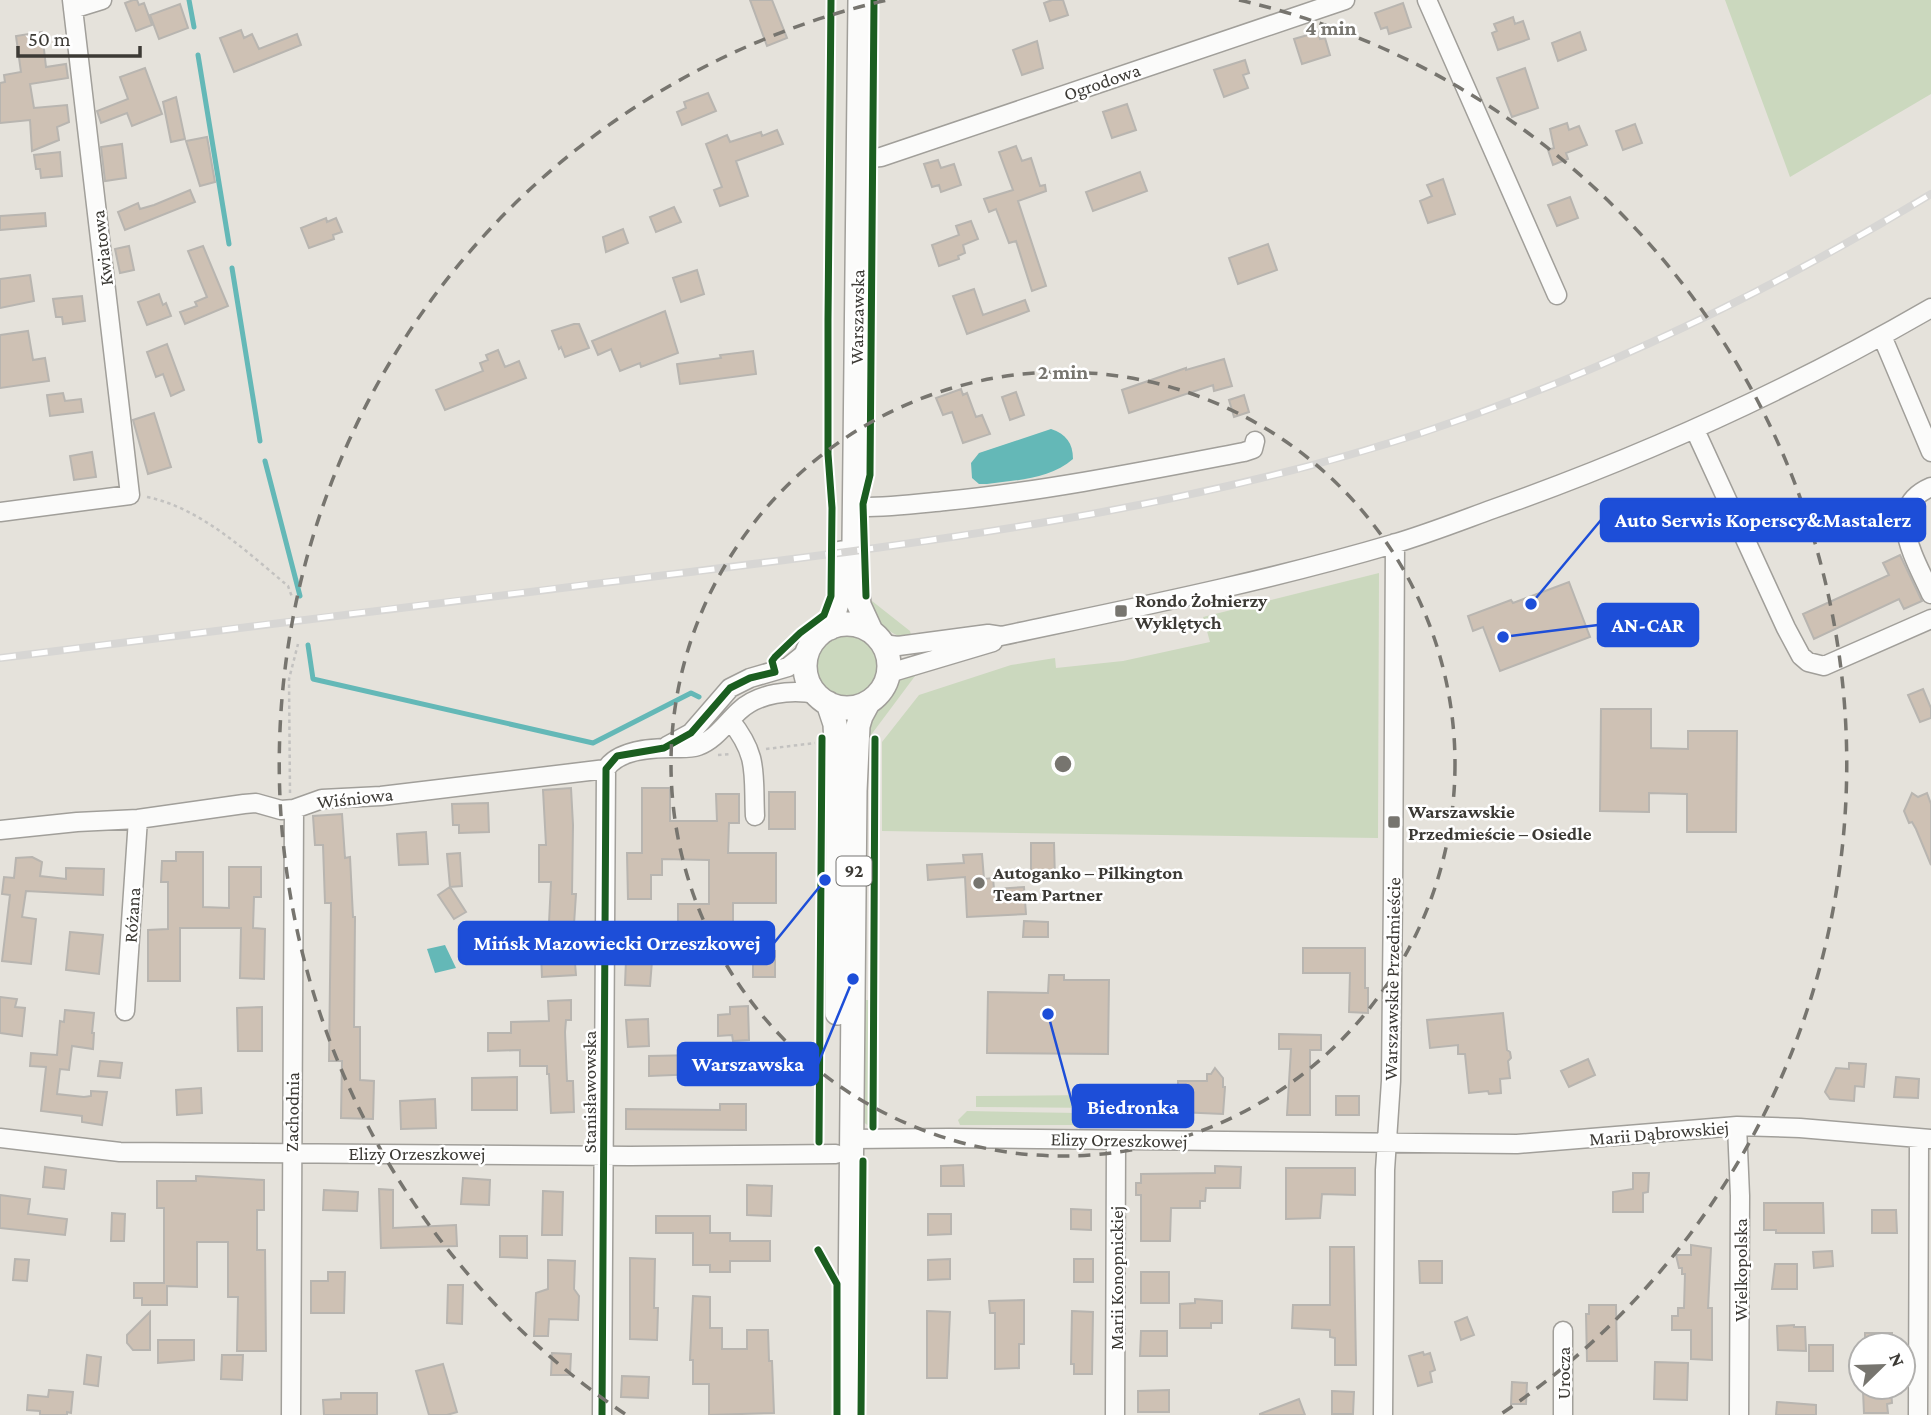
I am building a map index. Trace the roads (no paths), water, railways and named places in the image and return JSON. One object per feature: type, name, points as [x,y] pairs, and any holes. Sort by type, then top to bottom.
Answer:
[{"type":"main road","name":"Warszawska","points":[[830,628],[837,606],[841,564],[846,0]]},
{"type":"main road","name":"Warszawska","points":[[860,0],[855,569],[861,614],[876,638]]},
{"type":"main road","points":[[808,652],[814,640],[830,628],[848,624],[876,638],[889,661],[889,673]]},
{"type":"main road","name":"92","points":[[808,652],[806,677],[822,698],[835,724],[846,1139],[849,1415]]},
{"type":"main road","name":"92","points":[[837,1415],[858,726],[860,716],[885,685],[889,673]]},
{"type":"main road","points":[[822,698],[845,708],[868,703]]},
{"type":"street","points":[[72,4],[102,0]]},
{"type":"street","name":"Ogrodowa","points":[[859,159],[881,157],[1345,0]]},
{"type":"street","points":[[1427,0],[1557,295]]},
{"type":"street","name":"Kwiatowa","points":[[0,512],[130,495],[72,4]]},
{"type":"street","points":[[876,638],[898,646],[988,634],[1001,636],[1251,582],[1395,543],[1563,485],[1695,430],[1798,381],[1931,308]]},
{"type":"street","points":[[1882,336],[1931,452]]},
{"type":"street","points":[[1695,430],[1797,650],[1808,662],[1829,666],[1931,619]]},
{"type":"street","points":[[854,507],[875,508],[978,497],[1086,482],[1244,452],[1253,449],[1255,441]]},
{"type":"street","points":[[1931,487],[1919,492],[1911,502],[1905,532],[1931,594]]},
{"type":"street","name":"Warszawskie Przedmieście","points":[[1384,1415],[1386,1143],[1391,1081],[1395,543]]},
{"type":"street","points":[[889,673],[990,644],[1001,636]]},
{"type":"street","name":"Wiśniowa","points":[[664,748],[691,733],[730,688],[750,678],[788,667],[808,652]]},
{"type":"street","name":"Wiśniowa","points":[[0,830],[138,819],[256,803],[281,810],[294,809],[322,799],[381,796],[606,769],[618,756],[664,748],[699,746],[744,706],[763,698],[791,691],[822,698]]},
{"type":"street","points":[[730,720],[745,738],[753,759],[755,816]]},
{"type":"street","name":"Stanisławowska","points":[[602,1415],[606,769]]},
{"type":"street","name":"Zachodnia","points":[[290,1415],[294,809]]},
{"type":"street","name":"Różana","points":[[125,1011],[138,819]]},
{"type":"street","name":"Marii Dąbrowskiej","points":[[1386,1143],[1517,1144],[1737,1126],[1925,1138]]},
{"type":"street","name":"Wielkopolska","points":[[1737,1126],[1740,1196],[1739,1415]]},
{"type":"street","name":"Elizy Orzeszkowej","points":[[0,1138],[120,1152],[604,1155],[846,1139],[1386,1143]]},
{"type":"street","points":[[1918,1415],[1925,1138]]},
{"type":"street","name":"Marii Konopnickiej","points":[[1115,1415],[1116,1141]]},
{"type":"street","name":"Urocza","points":[[1563,1331],[1563,1415]]},
{"type":"water","points":[[1051,429],[1065,436],[1072,448],[1073,459],[1064,466],[1044,475],[987,484],[979,484],[972,478],[971,463],[979,453]]},
{"type":"water","points":[[445,945],[456,968],[435,973],[427,949]]},
{"type":"waterway","points":[[189,0],[194,27]]},
{"type":"waterway","points":[[198,55],[229,244]]},
{"type":"waterway","points":[[232,268],[260,441]]},
{"type":"waterway","points":[[265,461],[300,596]]},
{"type":"waterway","points":[[308,645],[313,679],[593,743],[691,693],[699,697]]},
{"type":"railway","points":[[0,658],[875,548],[1059,520],[1242,483],[1421,433],[1488,410],[1619,357],[1746,297],[1931,194]]},
{"type":"place","name":"Auto Serwis Koperscy&Mastalerz","points":[[1531,604]]},
{"type":"place","name":"Rondo Żołnierzy Wyklętych","points":[[1121,611]]},
{"type":"place","name":"AN-CAR","points":[[1503,637]]},
{"type":"place","name":"Warszawskie Przedmieście – Osiedle","points":[[1394,822]]},
{"type":"place","name":"Mińsk Mazowiecki Orzeszkowej","points":[[825,880]]},
{"type":"place","name":"Autoganko – Pilkington Team Partner","points":[[979,883]]},
{"type":"place","name":"Warszawska","points":[[853,979]]},
{"type":"place","name":"Biedronka","points":[[1048,1014]]}]
